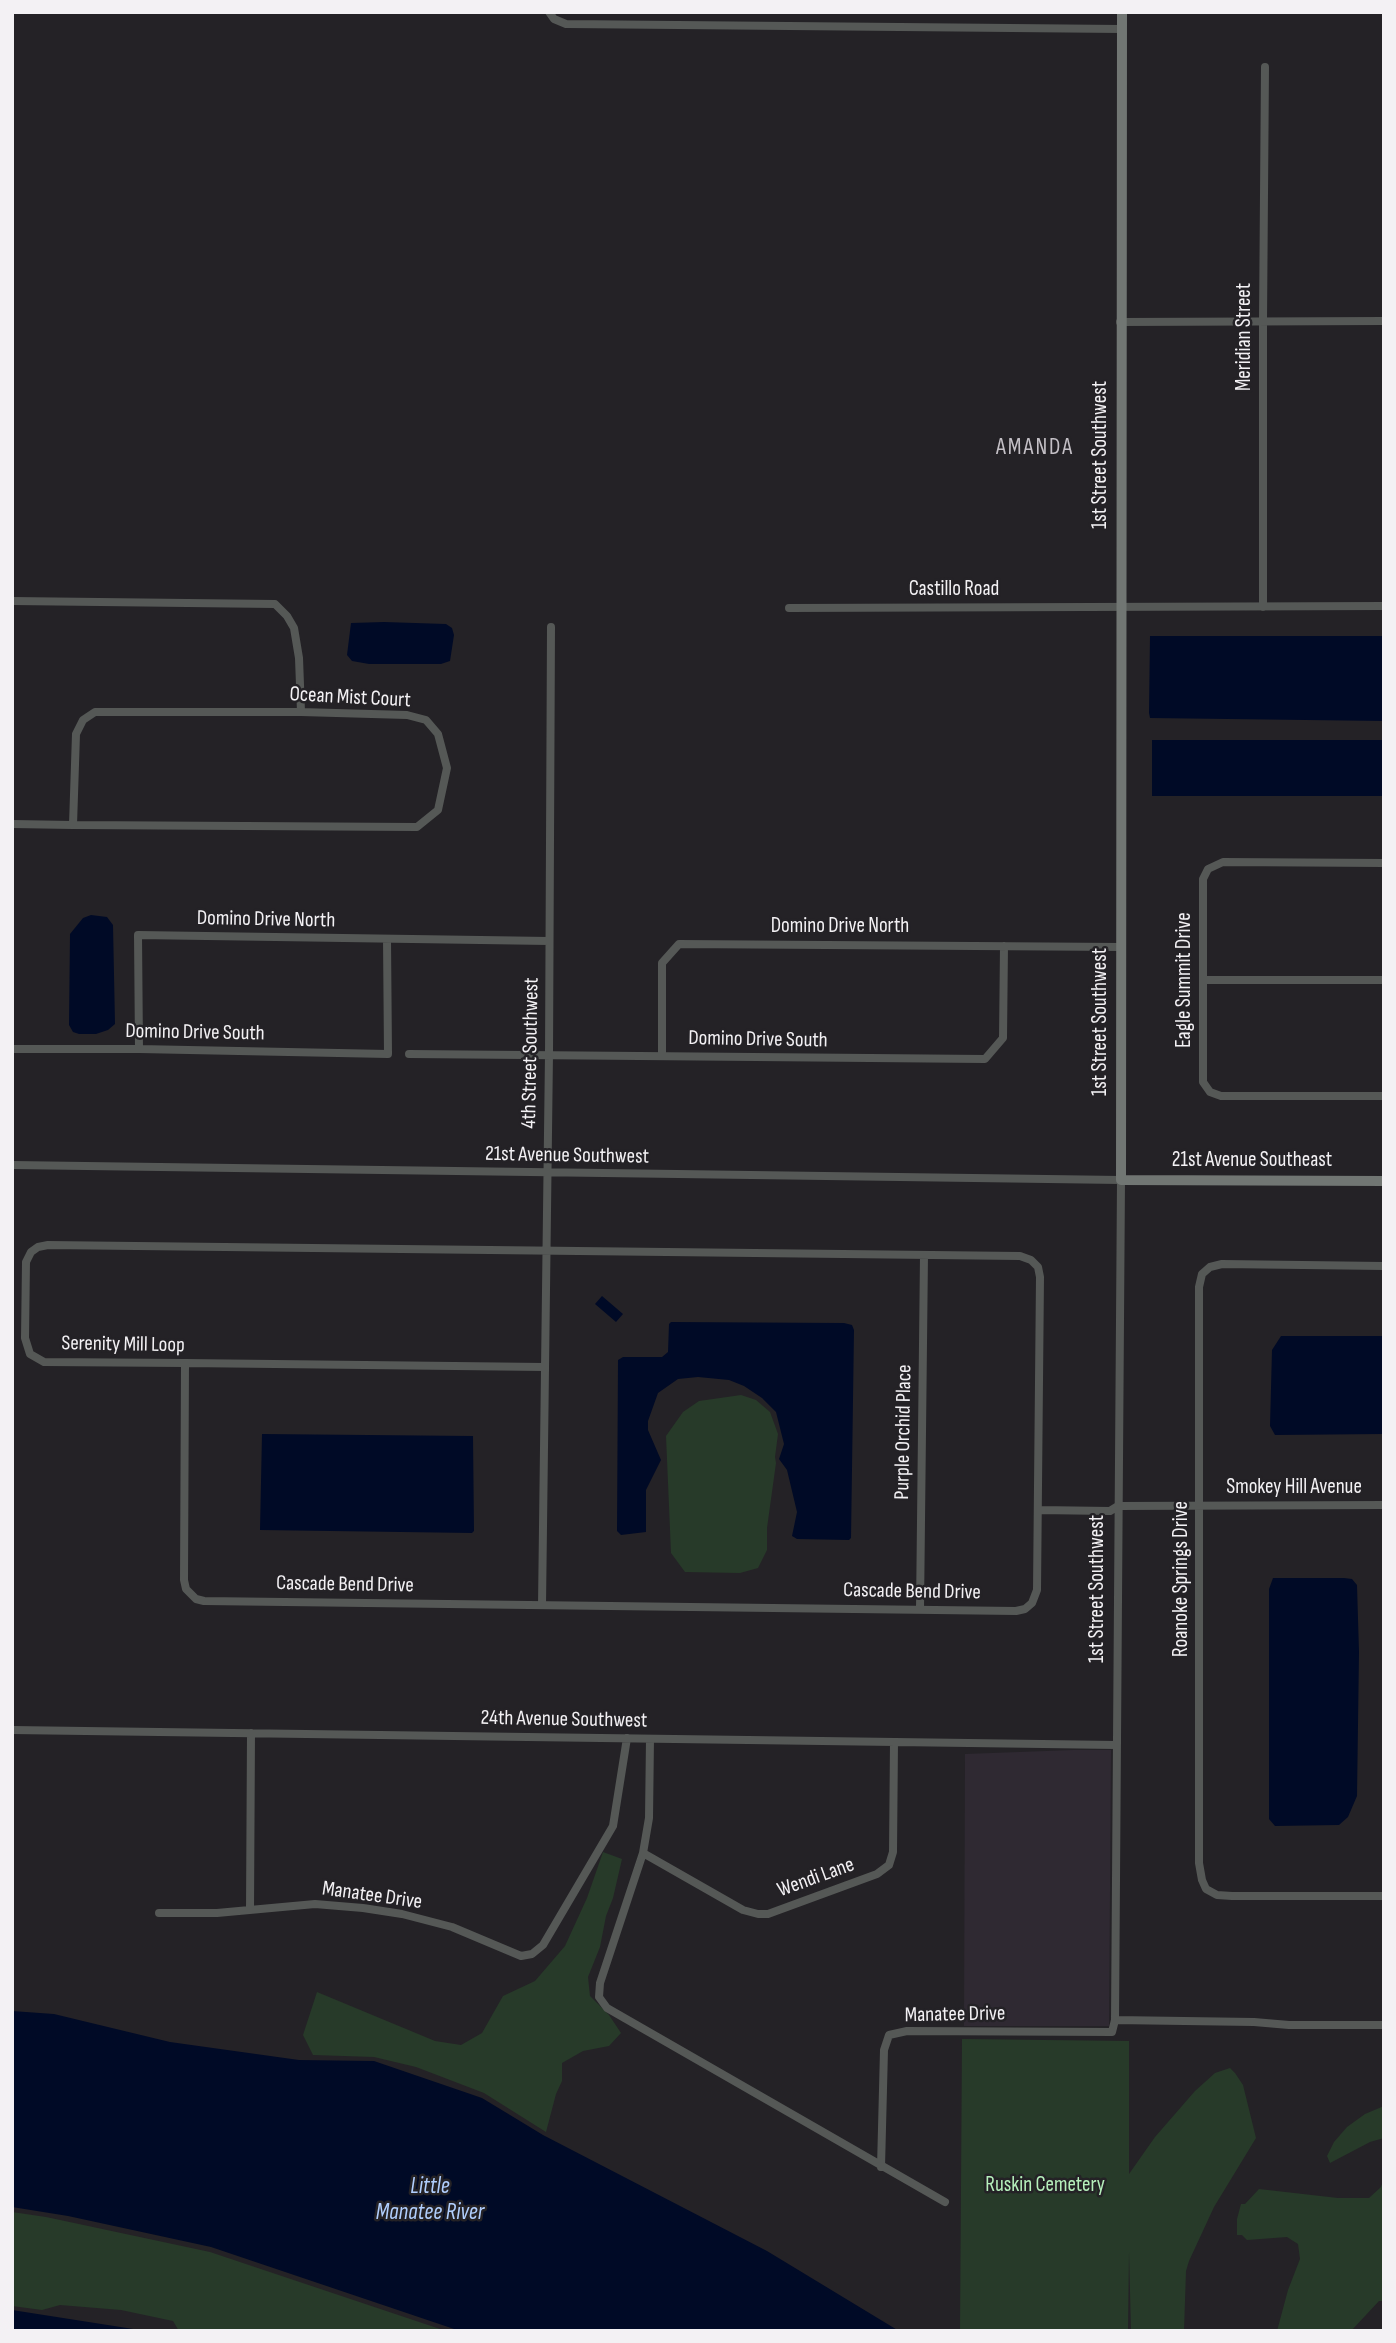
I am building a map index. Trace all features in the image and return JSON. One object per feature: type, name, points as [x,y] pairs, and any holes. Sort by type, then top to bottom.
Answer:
[{"type":"street","name":"1st Street Southwest","points":[[1112,2032],[1115,2020],[1121,1180],[1122,12]]},
{"type":"street","points":[[552,16],[566,24],[1122,29]]},
{"type":"street","name":"Meridian Street","points":[[1263,607],[1265,67]]},
{"type":"street","points":[[1120,322],[1384,321]]},
{"type":"street","points":[[12,601],[275,604],[294,628],[299,658],[301,712]]},
{"type":"street","name":"Castillo Road","points":[[789,608],[1384,606]]},
{"type":"street","name":"4th Street Southwest","points":[[542,1605],[551,627]]},
{"type":"street","name":"Ocean Mist Court","points":[[12,824],[73,825],[417,827],[438,810],[447,768],[438,734],[426,720],[407,715],[95,712],[83,720],[76,734],[73,825]]},
{"type":"street","name":"Eagle Summit Drive","points":[[1384,863],[1223,862],[1209,869],[1203,879],[1203,1082],[1210,1093],[1220,1096],[1384,1096]]},
{"type":"street","name":"Domino Drive North","points":[[139,1049],[138,935],[550,941]]},
{"type":"street","name":"Domino Drive South","points":[[12,1049],[388,1054],[387,939]]},
{"type":"street","name":"Domino Drive North","points":[[662,1056],[662,963],[680,943],[1121,947]]},
{"type":"street","name":"Domino Drive South","points":[[410,1054],[985,1059],[1003,1038],[1004,946]]},
{"type":"street","points":[[1203,980],[1384,980]]},
{"type":"street","name":"21st Avenue Southwest","points":[[12,1165],[1121,1180]]},
{"type":"street","name":"21st Avenue Southeast","points":[[1121,1180],[1384,1181]]},
{"type":"street","name":"Serenity Mill Loop","points":[[544,1367],[44,1362],[30,1354],[25,1338],[26,1262],[31,1252],[48,1245],[545,1251]]},
{"type":"street","name":"Cascade Bend Drive","points":[[185,1363],[184,1580],[190,1594],[204,1601],[1016,1611],[1026,1609],[1032,1603],[1037,1590],[1040,1277],[1038,1267],[1031,1260],[1020,1256],[545,1251]]},
{"type":"street","name":"Purple Orchid Place","points":[[919,1609],[924,1255]]},
{"type":"street","name":"Roanoke Springs Drive","points":[[1384,1266],[1222,1264],[1210,1267],[1202,1274],[1199,1287],[1199,1863],[1202,1880],[1206,1889],[1217,1895],[1384,1896]]},
{"type":"street","name":"Smokey Hill Avenue","points":[[1038,1510],[1110,1511],[1118,1506],[1384,1505]]},
{"type":"street","name":"24th Avenue Southwest","points":[[12,1730],[1116,1745]]},
{"type":"street","points":[[250,1910],[251,1733]]},
{"type":"street","name":"Manatee Drive","points":[[159,1913],[250,1910],[315,1904],[363,1908],[402,1914],[452,1927],[521,1956],[532,1955],[543,1945],[613,1826],[627,1738]]},
{"type":"street","points":[[650,1739],[649,1818],[643,1853],[600,1983],[599,1997],[607,2008],[944,2202]]},
{"type":"street","name":"Wendi Lane","points":[[643,1853],[743,1910],[758,1914],[768,1914],[877,1874],[889,1865],[893,1852],[894,1742]]},
{"type":"street","points":[[1115,2020],[1384,2025]]},
{"type":"street","name":"Manatee Drive","points":[[881,2167],[884,2050],[890,2035],[907,2031],[1112,2032]]},
{"type":"shaded area","points":[[1111,1750],[1109,2026],[964,2026],[965,1754]]},
{"type":"green space","points":[[741,1395],[756,1400],[770,1412],[778,1434],[767,1550],[758,1568],[740,1573],[685,1572],[671,1553],[666,1436],[683,1412],[699,1401]]},
{"type":"green space","points":[[603,1852],[622,1859],[600,1947],[588,1977],[590,1996],[609,2015],[621,2033],[609,2046],[583,2051],[562,2063],[562,2081],[546,2132],[484,2093],[416,2067],[374,2057],[313,2055],[303,2035],[317,1992],[435,2041],[461,2045],[482,2033],[503,1996],[535,1981],[565,1946],[587,1898]]},
{"type":"green space","name":"Ruskin Cemetery","points":[[962,2039],[1129,2041],[1129,2174],[1155,2137],[1195,2091],[1215,2073],[1230,2068],[1235,2073],[1243,2085],[1256,2138],[1214,2207],[1189,2261],[1186,2271],[1184,2331],[1131,2331],[1129,2252],[1128,2331],[960,2331]]},
{"type":"green space","points":[[1384,2106],[1384,2138],[1370,2142],[1330,2163],[1327,2156],[1334,2142],[1347,2127],[1365,2114]]},
{"type":"green space","points":[[1384,2178],[1384,2301],[1379,2301],[1351,2331],[1277,2331],[1300,2259],[1298,2244],[1287,2237],[1247,2240],[1242,2235],[1237,2235],[1241,2204],[1245,2204],[1259,2189],[1338,2198],[1369,2198],[1381,2187]]},
{"type":"green space","points":[[12,2212],[210,2252],[446,2331],[179,2331],[173,2321],[121,2310],[60,2305],[42,2310],[12,2306]]},
{"type":"water","points":[[351,623],[446,624],[452,628],[454,635],[450,661],[441,664],[369,664],[352,661],[347,655]]},
{"type":"water","points":[[1150,636],[1384,636],[1384,721],[1150,718]]},
{"type":"water","points":[[1152,740],[1384,740],[1384,796],[1152,796]]},
{"type":"water","points":[[91,915],[107,917],[113,925],[115,1024],[96,1034],[79,1034],[73,1032],[69,1025],[70,934],[83,918]]},
{"type":"water","points":[[602,1296],[623,1314],[616,1322],[595,1304]]},
{"type":"water","points":[[671,1322],[852,1325],[849,1540],[797,1539],[792,1536],[797,1512],[787,1470],[779,1459],[784,1444],[776,1412],[744,1386],[729,1380],[698,1377],[678,1379],[658,1393],[648,1421],[648,1430],[661,1460],[646,1490],[646,1532],[621,1535],[617,1531],[618,1360],[623,1357],[662,1357],[668,1352]]},
{"type":"water","points":[[1281,1336],[1384,1336],[1384,1434],[1275,1435],[1270,1426],[1272,1350]]},
{"type":"water","points":[[262,1434],[473,1436],[474,1531],[260,1530]]},
{"type":"water","points":[[1273,1578],[1344,1578],[1352,1579],[1357,1585],[1357,1796],[1348,1817],[1339,1825],[1275,1826],[1269,1819],[1269,1589]]},
{"type":"water","name":"Little Manatee River","points":[[12,2011],[54,2014],[170,2042],[299,2060],[374,2061],[482,2098],[543,2135],[767,2251],[899,2331],[460,2331],[211,2247],[68,2216],[12,2207]]},
{"type":"water","points":[[12,2310],[146,2331],[12,2331]]},
{"type":"district","name":"AMANDA","points":[[1035,448]]}]
